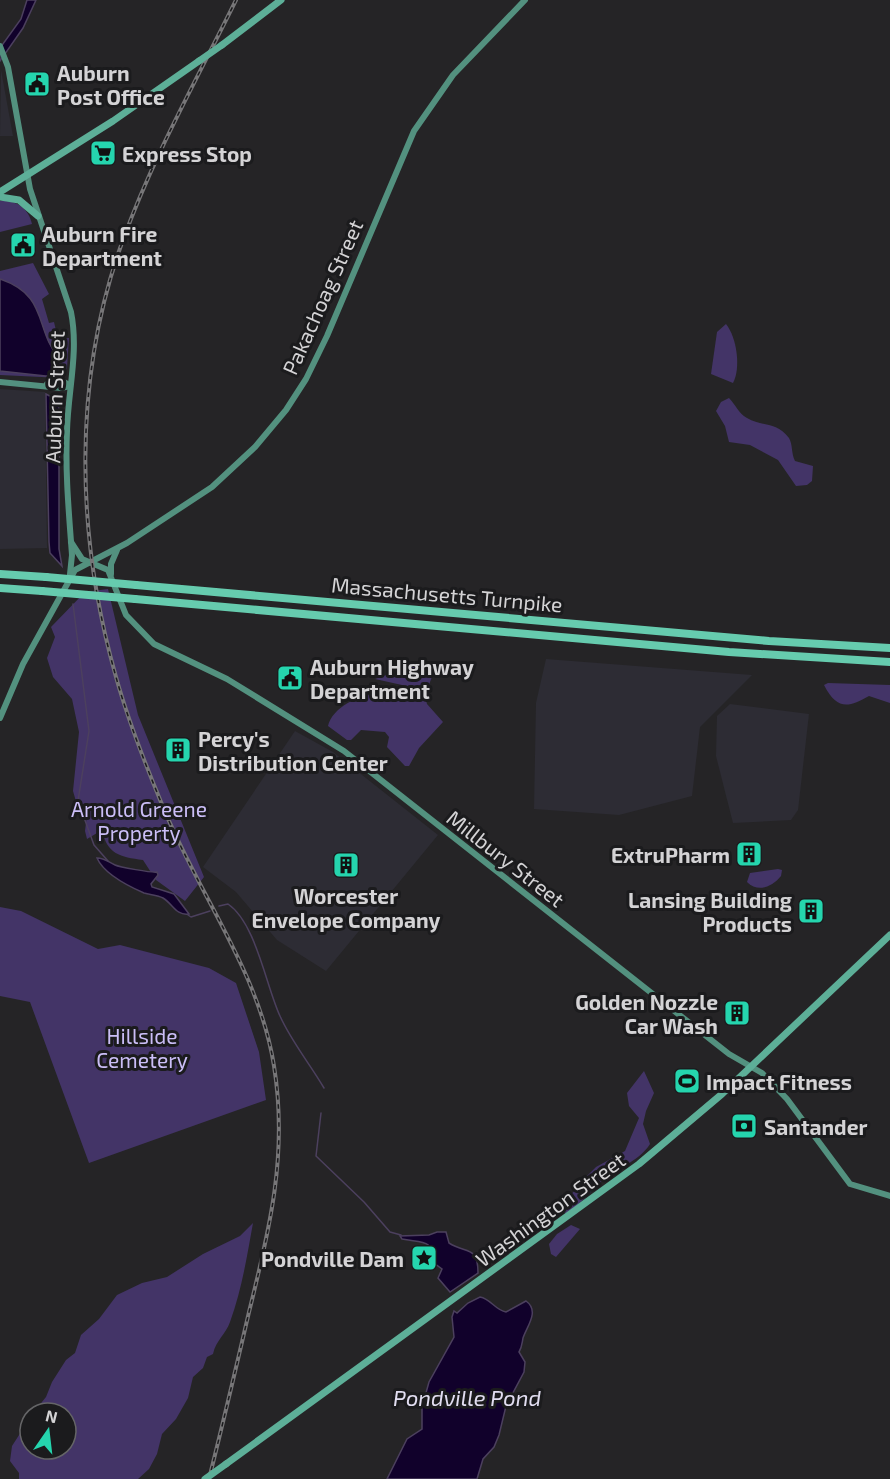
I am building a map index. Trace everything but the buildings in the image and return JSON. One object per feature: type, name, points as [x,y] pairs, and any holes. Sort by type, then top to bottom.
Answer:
[{"type":"highway","name":"Massachusetts Turnpike","points":[[0,574],[746,639],[890,648]]},
{"type":"highway","name":"Massachusetts Turnpike","points":[[0,588],[740,652],[890,662]]},
{"type":"main road","points":[[0,192],[112,121],[222,45],[281,0]]},
{"type":"main road","points":[[0,197],[20,200],[38,216]]},
{"type":"main road","name":"Washington Street","points":[[205,1479],[639,1164],[751,1065],[890,935]]},
{"type":"street","name":"Pakachoag Street","points":[[69,577],[75,570],[93,563],[118,548],[219,482],[255,447],[286,410],[324,341],[414,131],[453,75],[525,0]]},
{"type":"street","name":"Auburn Street","points":[[0,47],[5,58],[27,175],[72,320],[75,349],[67,439],[71,542],[69,577]]},
{"type":"street","points":[[0,382],[47,384],[63,381],[70,386]]},
{"type":"street","points":[[71,542],[79,556],[105,567],[111,575]]},
{"type":"street","points":[[111,575],[112,560],[118,548]]},
{"type":"street","name":"Millbury Street","points":[[111,575],[127,616],[154,644],[227,679],[344,751],[729,1054],[751,1065],[787,1098],[850,1184],[890,1196]]},
{"type":"street","points":[[0,718],[23,664],[59,601],[69,577]]},
{"type":"shaded area","points":[[1,70],[13,136],[0,136]]},
{"type":"shaded area","points":[[0,389],[45,392],[47,548],[0,549]]},
{"type":"shaded area","points":[[546,659],[752,675],[700,727],[692,796],[619,815],[534,809],[536,703]]},
{"type":"shaded area","points":[[730,704],[809,714],[798,810],[791,820],[733,823],[716,756],[717,716]]},
{"type":"shaded area","points":[[295,731],[333,752],[438,835],[326,971],[277,940],[236,892],[203,867]]},
{"type":"green space","points":[[0,201],[16,203],[28,213],[32,224],[0,232]]},
{"type":"green space","points":[[33,263],[49,294],[42,299],[49,323],[54,322],[58,339],[69,338],[67,368],[62,378],[0,375],[0,271]]},
{"type":"green space","points":[[726,324],[733,337],[737,353],[737,369],[733,383],[711,374],[717,332]]},
{"type":"green space","points":[[729,398],[747,418],[779,429],[789,438],[795,461],[813,466],[812,481],[807,485],[796,486],[778,460],[750,445],[729,442],[725,426],[716,411],[721,402]]},
{"type":"green space","name":"Arnold Greene Property","points":[[108,589],[138,715],[204,877],[185,901],[156,880],[143,860],[121,856],[111,849],[102,830],[87,839],[85,831],[87,815],[77,805],[73,791],[79,732],[72,699],[53,677],[47,658],[55,637],[51,627],[85,592]]},
{"type":"green space","points":[[423,662],[434,671],[425,696],[427,704],[443,722],[419,748],[409,766],[405,766],[387,747],[389,737],[385,732],[361,730],[351,740],[347,740],[328,726],[335,713],[355,699],[371,695],[406,694],[402,685],[375,679]]},
{"type":"green space","points":[[828,683],[890,685],[890,703],[869,696],[855,703],[838,703],[824,685]]},
{"type":"green space","points":[[782,870],[781,876],[769,886],[760,888],[747,882],[750,873]]},
{"type":"green space","name":"Hillside Cemetery","points":[[0,907],[21,911],[98,949],[120,945],[209,968],[236,983],[259,1052],[266,1100],[89,1163],[30,1002],[0,996]]},
{"type":"green space","points":[[644,1071],[654,1093],[643,1124],[650,1144],[639,1156],[604,1179],[575,1207],[566,1213],[561,1212],[564,1203],[596,1167],[625,1151],[639,1118],[629,1106],[627,1093]]},
{"type":"green space","points":[[253,1223],[241,1285],[228,1326],[213,1354],[207,1357],[203,1368],[193,1377],[188,1398],[176,1419],[162,1434],[157,1454],[149,1469],[138,1479],[19,1479],[19,1473],[10,1461],[12,1446],[18,1437],[18,1461],[78,1461],[78,1401],[43,1401],[66,1360],[75,1353],[81,1335],[99,1319],[117,1295],[142,1283],[167,1277],[203,1254],[240,1236]]},
{"type":"green space","points":[[571,1225],[580,1229],[556,1257],[551,1254],[549,1244],[557,1234]]},
{"type":"water","points":[[27,0],[36,0],[23,28],[0,61],[0,48],[21,19]]},
{"type":"water","points":[[0,279],[27,294],[34,304],[52,349],[61,361],[55,377],[0,371]]},
{"type":"water","points":[[46,394],[57,400],[59,409],[59,549],[62,566],[50,553]]},
{"type":"water","points":[[97,858],[123,867],[157,872],[158,875],[151,884],[152,887],[174,894],[189,914],[181,913],[163,898],[144,893],[124,883],[105,869]]},
{"type":"water","points":[[446,1232],[449,1243],[470,1252],[476,1258],[478,1273],[450,1292],[438,1278],[442,1269],[434,1263],[432,1249],[429,1245],[402,1239],[400,1236],[429,1235]]},
{"type":"water","name":"Pondville Pond","points":[[480,1297],[506,1312],[526,1301],[532,1309],[531,1319],[519,1352],[525,1362],[524,1372],[506,1406],[494,1447],[483,1459],[477,1479],[387,1479],[407,1439],[422,1429],[422,1407],[429,1382],[454,1337],[452,1317],[454,1311],[457,1313],[468,1303]]},
{"type":"waterway","points":[[73,604],[89,731],[78,801],[94,845],[108,861]]},
{"type":"waterway","points":[[219,906],[228,904],[246,925],[280,1016],[324,1088]]},
{"type":"waterway","points":[[188,915],[191,917],[210,911]]},
{"type":"waterway","points":[[321,1113],[316,1156],[364,1202],[390,1232],[401,1235]]},
{"type":"railway","points":[[209,1479],[270,1220],[278,1160],[278,1098],[274,1066],[255,997],[225,931],[175,835],[142,756],[116,677],[93,569],[87,513],[85,458],[88,402],[95,347],[106,293],[123,240],[162,148],[236,0]]},
{"type":"place","name":"Auburn Post Office","points":[[37,84]]},
{"type":"place","name":"Express Stop","points":[[103,153]]},
{"type":"place","name":"Auburn Fire Department","points":[[23,245]]},
{"type":"place","name":"Auburn Highway Department","points":[[290,678]]},
{"type":"place","name":"Percy's Distribution Center","points":[[178,750]]},
{"type":"place","name":"ExtruPharm","points":[[749,854]]},
{"type":"place","name":"Worcester Envelope Company","points":[[346,865]]},
{"type":"place","name":"Lansing Building Products","points":[[811,911]]},
{"type":"place","name":"Golden Nozzle Car Wash","points":[[737,1013]]},
{"type":"place","name":"Impact Fitness","points":[[687,1081]]},
{"type":"place","name":"Santander","points":[[744,1126]]},
{"type":"place","name":"Pondville Dam","points":[[424,1258]]}]
